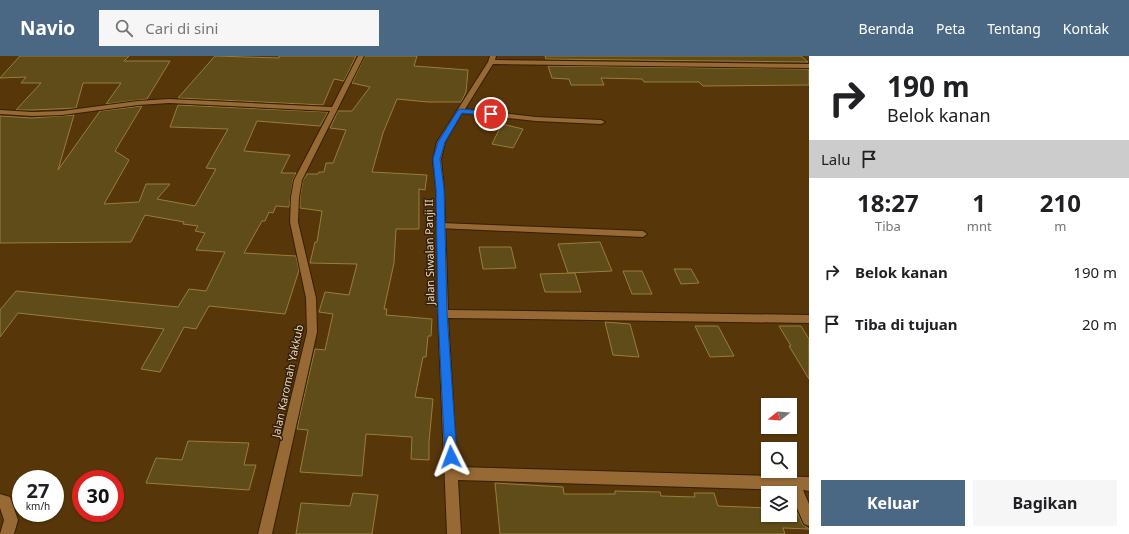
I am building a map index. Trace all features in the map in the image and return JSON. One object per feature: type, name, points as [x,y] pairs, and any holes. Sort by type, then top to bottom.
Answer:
[{"type":"street","name":"Jalan Karomah Yakkub","points":[[265,534],[312,332],[311,298],[294,222],[295,197],[298,180],[361,56]]},
{"type":"street","points":[[492,59],[809,66]]},
{"type":"street","name":"Jalan Siwalan Panji II","points":[[454,534],[443,314],[440,189],[437,159],[441,142],[492,59]]},
{"type":"street","points":[[0,112],[32,114],[62,113],[138,103],[169,101],[334,109]]},
{"type":"street","points":[[460,111],[536,119],[600,122]]},
{"type":"street","points":[[441,226],[643,234]]},
{"type":"street","points":[[443,314],[809,319]]},
{"type":"street","points":[[452,473],[809,484]]},
{"type":"street","points":[[793,484],[809,519]]},
{"type":"street","points":[[0,501],[5,502],[11,520],[7,534]]},
{"type":"building","points":[[20,56],[129,56],[124,61],[170,61],[147,99],[106,104],[121,83],[83,83],[76,108],[16,110],[41,83],[21,83],[26,77],[0,78]]},
{"type":"building","points":[[215,56],[279,58],[279,56],[356,56],[344,81],[334,79],[323,105],[178,98]]},
{"type":"building","points":[[365,56],[417,56],[414,66],[468,70],[466,92],[461,102],[428,102],[397,99],[383,133],[372,172],[427,175],[425,190],[419,189],[419,229],[396,229],[394,263],[384,309],[387,309],[386,315],[432,319],[431,336],[428,336],[426,357],[423,357],[415,397],[433,399],[429,460],[411,459],[412,437],[366,434],[362,476],[300,472],[308,430],[297,429],[299,419],[315,349],[325,350],[333,314],[319,312],[325,292],[349,295],[357,264],[310,263],[315,242],[317,242],[322,211],[300,208],[300,197],[303,180],[307,174],[318,174],[319,172],[324,172],[326,163],[333,163],[346,130],[330,128],[338,111],[352,111],[370,87],[352,83]]},
{"type":"building","points":[[545,56],[801,56],[808,62],[546,59]]},
{"type":"building","points":[[548,66],[809,69],[809,85],[703,86],[699,82],[644,82],[642,79],[601,78],[604,85],[571,85],[569,79],[552,78]]},
{"type":"building","points":[[178,105],[328,112],[320,126],[257,121],[244,151],[290,155],[281,173],[296,173],[293,180],[289,207],[276,206],[273,213],[269,212],[265,221],[262,221],[244,253],[296,256],[299,270],[285,314],[209,306],[196,329],[184,327],[160,372],[141,369],[164,329],[18,313],[0,337],[0,310],[16,291],[178,307],[189,289],[206,291],[225,252],[196,250],[205,233],[195,231],[198,226],[183,224],[184,222],[145,215],[131,242],[0,243],[0,116],[32,118],[74,115],[58,170],[100,111],[142,106],[115,151],[129,160],[104,204],[139,202],[146,184],[170,184],[157,199],[195,206],[216,169],[206,168],[228,129],[170,127]]},
{"type":"building","points":[[502,124],[523,129],[513,148],[492,144]]},
{"type":"building","points":[[600,242],[612,271],[568,273],[558,244]]},
{"type":"building","points":[[479,247],[511,247],[516,268],[483,269]]},
{"type":"building","points":[[674,269],[691,269],[699,283],[681,284]]},
{"type":"building","points":[[623,271],[642,271],[652,294],[632,294]]},
{"type":"building","points":[[575,273],[581,292],[545,292],[540,274]]},
{"type":"building","points":[[605,322],[630,324],[639,357],[613,355]]},
{"type":"building","points":[[695,326],[718,326],[734,356],[710,357]]},
{"type":"building","points":[[779,326],[801,326],[809,339],[809,379],[789,346],[791,346]]},
{"type":"building","points":[[188,441],[249,443],[244,465],[256,465],[249,490],[146,483],[156,458],[182,460]]},
{"type":"building","points":[[495,483],[563,487],[564,494],[615,494],[615,491],[660,492],[661,496],[695,497],[694,493],[714,493],[718,506],[761,508],[761,522],[797,522],[797,512],[803,525],[809,529],[783,528],[785,534],[500,534]]},
{"type":"building","points":[[353,493],[378,495],[372,534],[296,534],[301,503],[350,506]]},
{"type":"route","points":[[451,457],[443,314],[440,189],[437,159],[441,142],[460,111],[491,114]]}]
